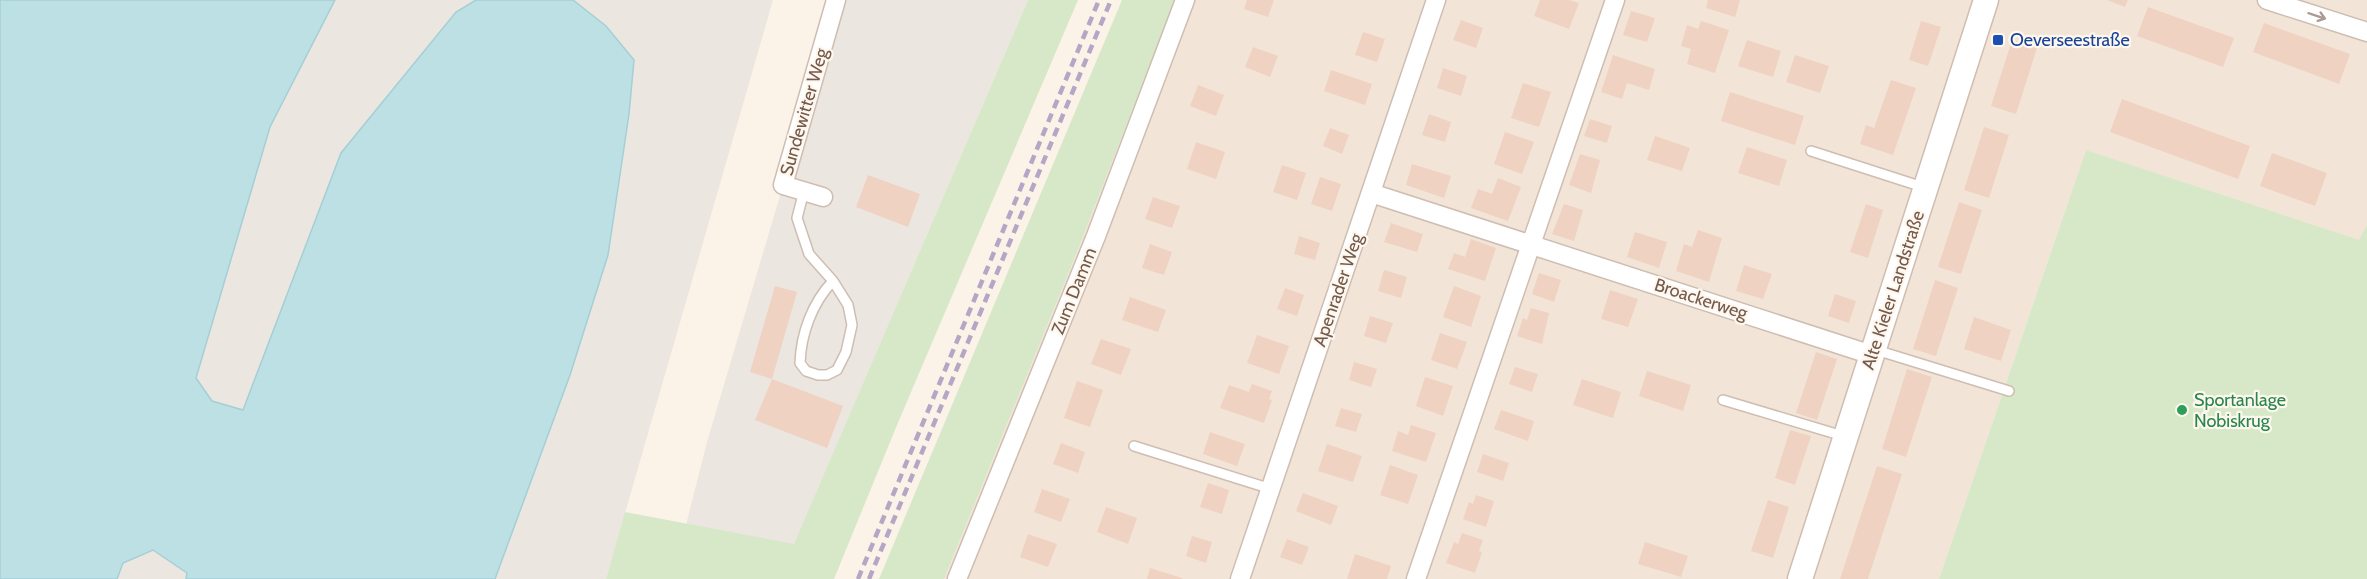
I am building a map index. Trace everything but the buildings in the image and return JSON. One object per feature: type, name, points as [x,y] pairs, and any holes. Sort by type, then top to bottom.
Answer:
[{"type":"street","name":"Sundewitter Weg","points":[[823,197],[783,185],[836,0]]},
{"type":"street","name":"Zum Damm","points":[[957,579],[1096,236],[1185,0]]},
{"type":"street","name":"Apenrader Weg","points":[[1240,579],[1436,0]]},
{"type":"street","points":[[1416,579],[1615,0]]},
{"type":"street","name":"Alte Kieler Landstraße","points":[[1800,579],[1986,0]]},
{"type":"street","points":[[2267,0],[2367,32]]},
{"type":"street","name":"Broackerweg","points":[[1371,193],[1873,352]]},
{"type":"lane","points":[[1811,151],[1926,188]]},
{"type":"lane","points":[[804,191],[797,218],[809,254],[832,281],[848,305],[852,325],[846,352],[837,369],[827,375],[818,375],[806,371],[800,363],[800,354],[808,323],[820,295],[832,281]]},
{"type":"lane","points":[[1873,352],[2008,391]]},
{"type":"lane","points":[[1723,400],[1846,437]]},
{"type":"lane","points":[[1134,446],[1271,489]]},
{"type":"shaded area","points":[[335,0],[773,0],[606,579],[117,579],[196,378],[270,127]]},
{"type":"shaded area","points":[[838,0],[1028,0],[794,545],[686,525],[707,442]]},
{"type":"shaded area","points":[[1175,0],[2367,0],[2367,225],[2360,241],[2086,150],[1939,579],[944,579],[1077,252]]},
{"type":"green space","points":[[1028,0],[1078,0],[834,579],[606,579],[625,512],[794,544]]},
{"type":"green space","points":[[1122,0],[1175,0],[1077,252],[944,579],[879,579]]},
{"type":"green space","name":"Sportanlage Nobiskrug","points":[[2086,150],[2359,240],[2367,225],[2367,579],[1939,579]]},
{"type":"water","points":[[0,0],[335,0],[270,127],[196,378],[212,401],[243,410],[341,153],[456,12],[476,0],[573,0],[606,26],[634,60],[629,114],[608,255],[570,375],[495,579],[186,579],[187,573],[153,550],[123,563],[117,579],[0,579]]},
{"type":"railway","points":[[858,579],[1099,0]]},
{"type":"railway","points":[[869,579],[1111,0]]},
{"type":"place","name":"Oeverseestraße","points":[[1998,40]]},
{"type":"place","name":"Sportanlage Nobiskrug","points":[[2182,410]]}]
